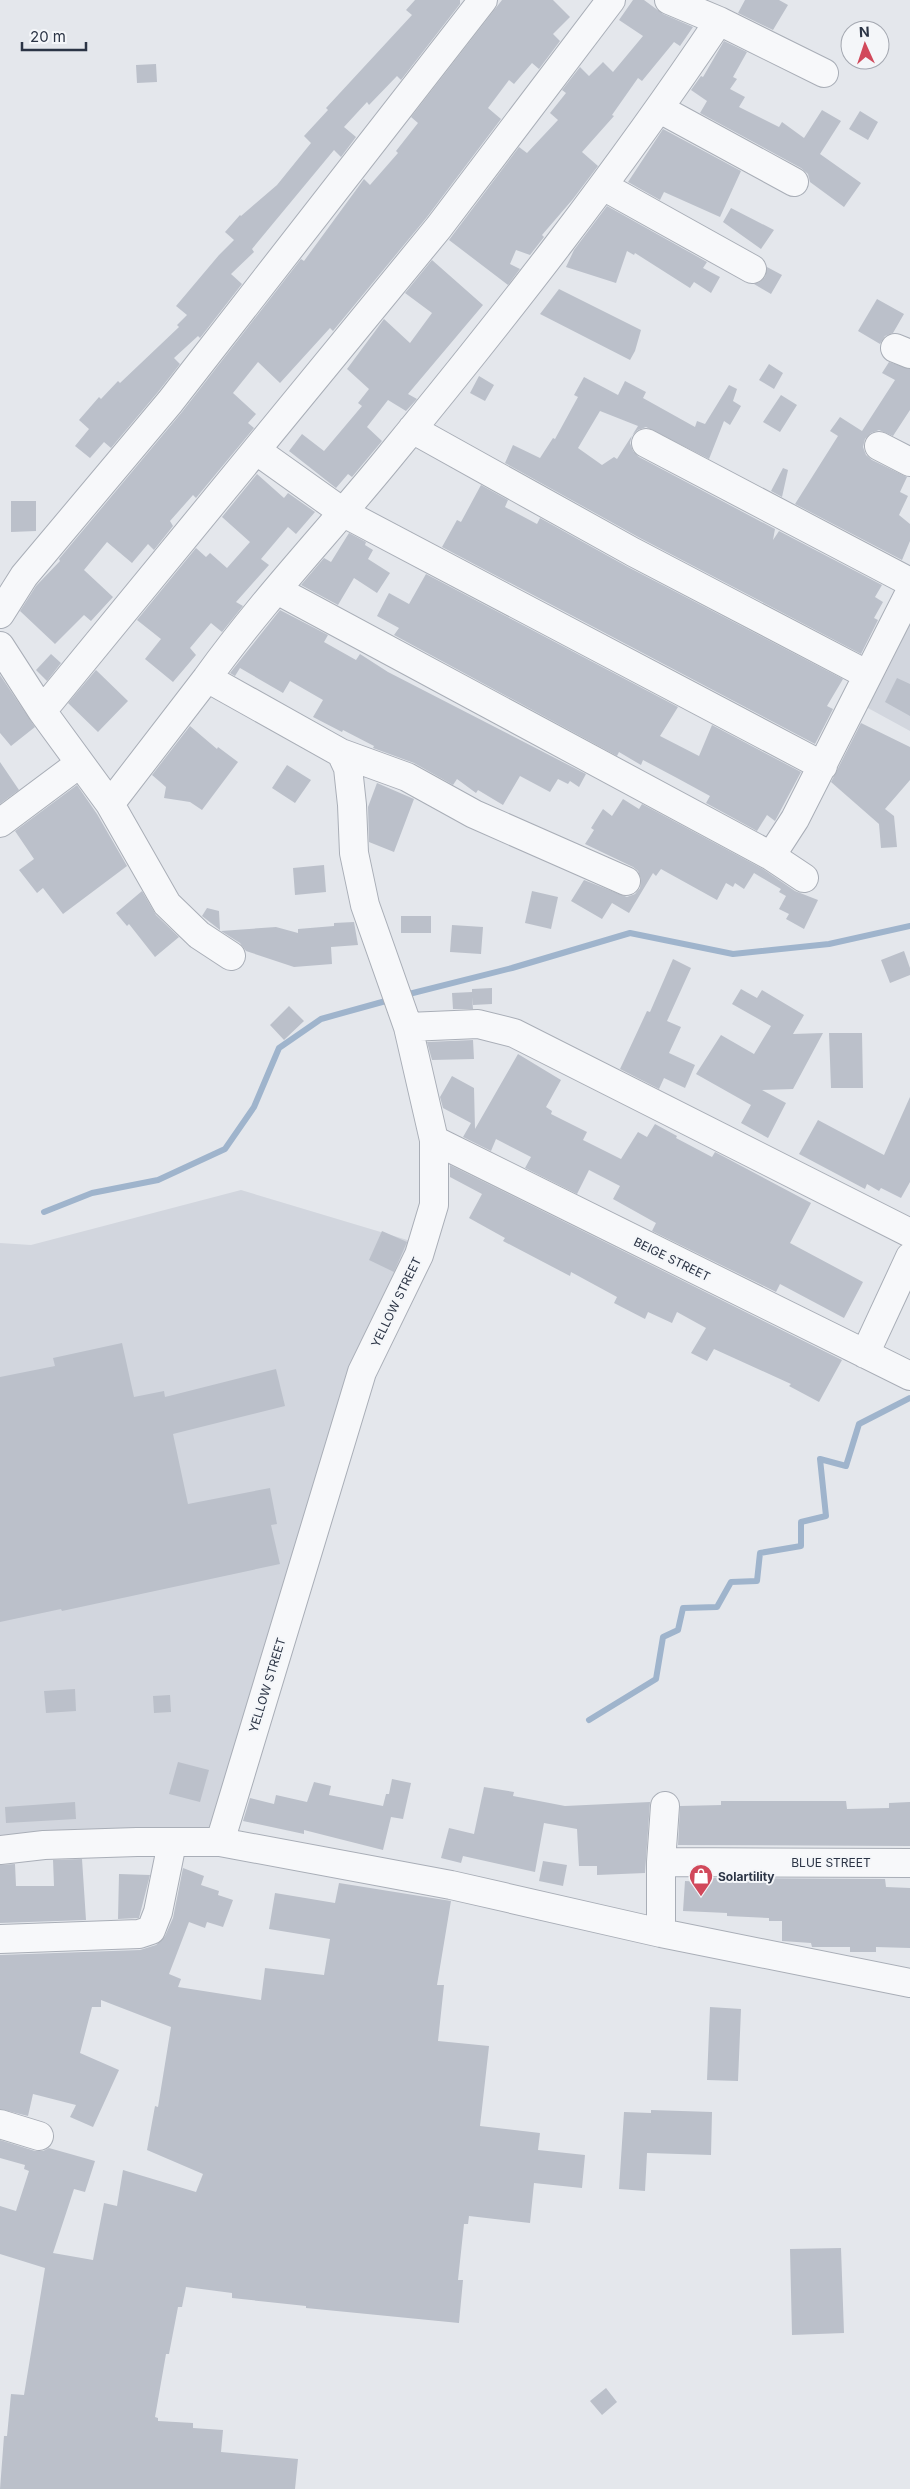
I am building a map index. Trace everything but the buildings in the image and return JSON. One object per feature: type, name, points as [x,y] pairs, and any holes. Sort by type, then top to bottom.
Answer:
[{"type":"street","points":[[0,614],[24,576],[170,402],[483,0]]},
{"type":"street","points":[[42,711],[257,451],[439,226],[611,0]]},
{"type":"street","points":[[669,0],[719,21],[824,73]]},
{"type":"street","points":[[110,804],[208,678],[244,626],[344,513],[603,186],[660,109],[719,21]]},
{"type":"street","points":[[660,109],[794,182]]},
{"type":"street","points":[[603,186],[752,269]]},
{"type":"street","points":[[412,429],[632,552],[868,675]]},
{"type":"street","points":[[646,443],[910,582]]},
{"type":"street","points":[[879,446],[910,462]]},
{"type":"street","points":[[257,451],[344,513],[823,766]]},
{"type":"street","points":[[277,590],[772,856],[804,878]]},
{"type":"street","points":[[772,856],[795,819],[823,766],[910,592]]},
{"type":"street","points":[[0,646],[42,711],[110,804],[167,904],[198,935],[231,956]]},
{"type":"street","points":[[208,678],[341,754],[407,777],[474,814],[626,881]]},
{"type":"street","name":"YELLOW STREET","points":[[220,1842],[362,1372],[419,1255],[434,1204],[434,1140],[406,1022],[365,905],[354,853],[348,768],[341,754]]},
{"type":"street","points":[[0,823],[79,764]]},
{"type":"street","points":[[406,1022],[478,1024],[514,1033],[910,1233]]},
{"type":"street","name":"BEIGE STREET","points":[[434,1140],[910,1376]]},
{"type":"street","points":[[865,1354],[910,1257]]},
{"type":"street","points":[[661,1932],[661,1862],[665,1806]]},
{"type":"street","points":[[0,1850],[44,1846],[220,1842],[451,1885],[661,1932],[910,1983]]},
{"type":"street","points":[[0,1939],[139,1934],[151,1930],[158,1912],[172,1843]]},
{"type":"street","name":"BLUE STREET","points":[[661,1862],[910,1863]]},
{"type":"street","points":[[0,2124],[40,2136]]},
{"type":"shaded area","points":[[910,592],[910,731],[857,702]]},
{"type":"shaded area","points":[[241,1190],[414,1242],[222,1828],[103,1830],[0,1839],[0,1243],[31,1245]]},
{"type":"waterway","points":[[405,995],[512,968],[630,933],[733,954],[829,944],[910,926]]},
{"type":"waterway","points":[[44,1212],[92,1193],[158,1180],[225,1149],[254,1107],[279,1048],[321,1019],[393,999]]},
{"type":"waterway","points":[[589,1720],[656,1679],[663,1637],[678,1630],[683,1608],[717,1607],[731,1582],[757,1581],[760,1553],[801,1546],[801,1522],[826,1516],[820,1459],[846,1466],[859,1424],[910,1398]]},
{"type":"place","name":"Solartility","points":[[701,1897]]}]
